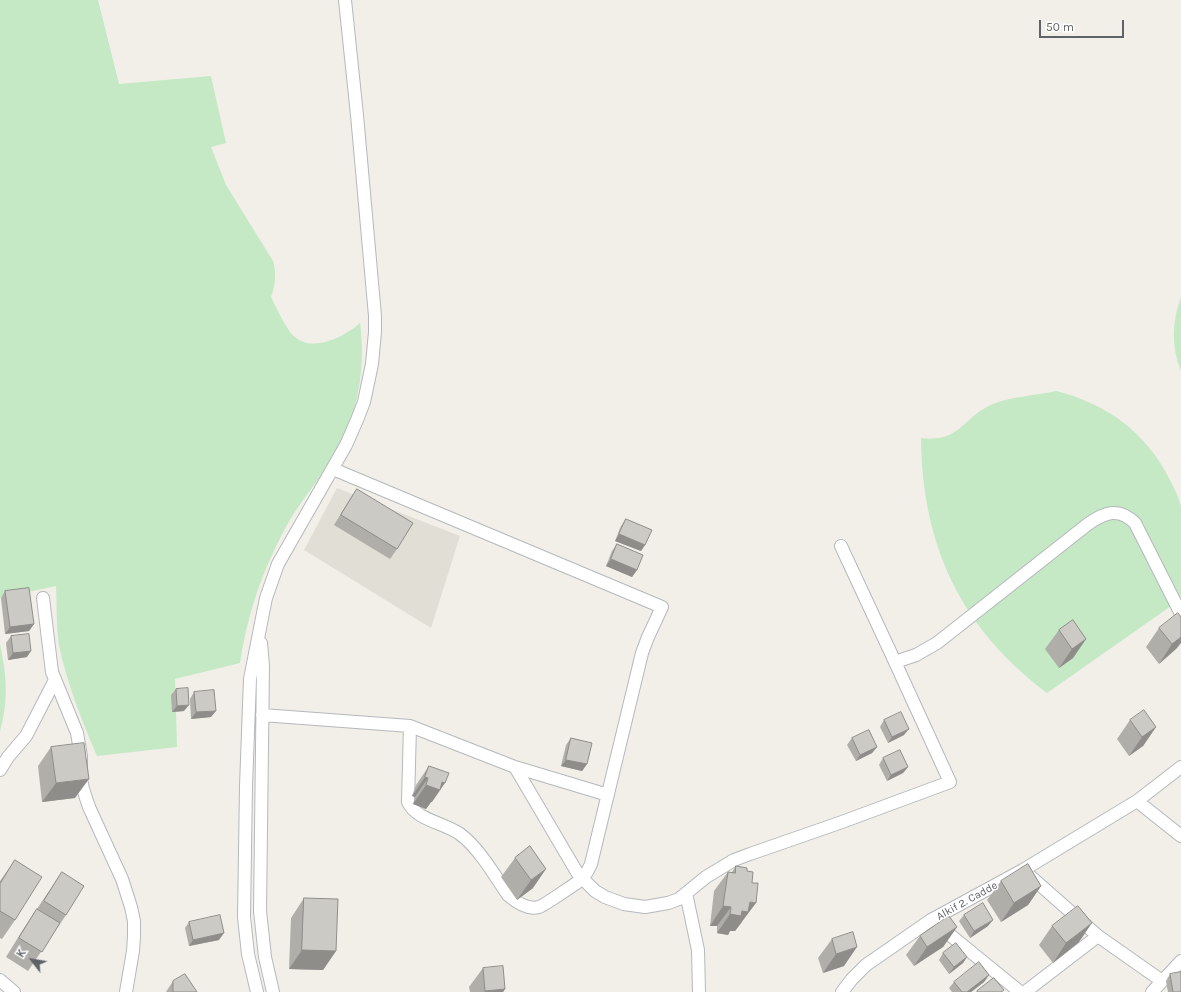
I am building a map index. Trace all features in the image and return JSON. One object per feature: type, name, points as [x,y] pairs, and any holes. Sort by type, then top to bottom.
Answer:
[{"type":"street","points":[[257,992],[245,936],[244,897],[246,778],[250,679],[262,616],[271,581],[278,564],[352,433],[364,402],[372,364],[375,332],[358,122],[345,0]]},
{"type":"street","points":[[333,469],[662,607],[642,653],[593,858],[582,879],[539,907],[527,906],[512,899],[476,850],[465,838],[451,829],[417,814],[411,808],[408,802],[410,726]]},
{"type":"street","points":[[895,662],[916,655],[932,646],[1088,524],[1104,515],[1115,512],[1126,515],[1135,523],[1181,614]]},
{"type":"street","points":[[515,767],[582,879],[595,891],[605,897],[624,904],[646,907],[657,906],[679,899],[711,874],[744,856],[950,782],[841,546]]},
{"type":"street","points":[[43,598],[52,672],[77,733],[81,756],[81,779],[86,798],[122,879],[134,921],[133,951],[126,992]]},
{"type":"street","points":[[260,632],[263,666],[260,911],[265,957],[273,992]]},
{"type":"street","points":[[0,770],[16,746],[26,736],[55,680]]},
{"type":"street","points":[[262,715],[410,726],[515,767],[608,795]]},
{"type":"street","name":"Alkif 2. Cadde","points":[[842,992],[866,965],[931,920],[1024,870],[1137,801],[1181,767]]},
{"type":"street","points":[[1137,801],[1181,836]]},
{"type":"street","points":[[1024,870],[1098,936],[1162,981]]},
{"type":"street","points":[[686,893],[698,950],[699,992]]},
{"type":"street","points":[[931,920],[1020,992]]},
{"type":"street","points":[[1025,992],[1098,936]]},
{"type":"street","points":[[1152,992],[1181,960]]},
{"type":"street","points":[[0,980],[14,992]]},
{"type":"shaded area","points":[[337,488],[460,536],[431,628],[304,550]]},
{"type":"green space","points":[[0,0],[98,0],[119,84],[211,76],[226,143],[211,147],[226,185],[273,261],[275,279],[271,297],[285,324],[292,334],[302,342],[320,343],[329,341],[346,333],[360,323],[362,341],[361,375],[349,425],[328,466],[292,516],[270,559],[257,592],[247,626],[240,663],[175,679],[177,747],[97,756],[75,701],[62,659],[57,630],[56,586],[0,598]]},
{"type":"green space","points":[[1181,297],[1181,371],[1174,343],[1174,325]]},
{"type":"green space","points":[[1056,391],[1092,404],[1123,422],[1137,434],[1160,463],[1175,490],[1181,508],[1181,599],[1047,693],[1017,668],[991,641],[970,612],[952,582],[939,549],[929,514],[923,477],[921,438],[934,439],[945,437],[960,428],[983,409],[993,404],[1016,398]]},
{"type":"green space","points":[[0,644],[5,671],[6,696],[0,731]]},
{"type":"building","points":[[357,489],[413,523],[397,549],[341,515]]},
{"type":"building","points":[[626,519],[652,530],[645,545],[619,534]]},
{"type":"building","points":[[617,544],[643,555],[637,570],[611,559]]},
{"type":"building","points":[[29,588],[34,624],[10,627],[5,591]]},
{"type":"building","points":[[1178,613],[1181,617],[1181,637],[1172,644],[1159,628]]},
{"type":"building","points":[[1073,620],[1086,639],[1072,649],[1059,630]]},
{"type":"building","points":[[29,634],[31,651],[13,653],[11,636]]},
{"type":"building","points":[[188,688],[189,705],[177,706],[176,689]]},
{"type":"building","points":[[214,690],[216,711],[196,712],[194,692]]},
{"type":"building","points":[[1144,710],[1156,727],[1142,737],[1130,720]]},
{"type":"building","points":[[901,712],[909,729],[892,737],[884,720]]},
{"type":"building","points":[[869,730],[877,747],[860,755],[852,738]]},
{"type":"building","points":[[571,738],[592,743],[587,764],[566,760]]},
{"type":"building","points":[[84,743],[89,779],[56,783],[51,747]]},
{"type":"building","points":[[900,750],[908,767],[891,775],[883,758]]},
{"type":"building","points":[[429,766],[449,773],[445,783],[442,782],[440,790],[426,785],[428,778],[425,777]]},
{"type":"building","points":[[530,846],[546,869],[531,880],[515,858]]},
{"type":"building","points":[[15,860],[42,877],[15,920],[0,911],[0,884]]},
{"type":"building","points":[[1028,864],[1041,886],[1014,903],[1001,881]]},
{"type":"building","points":[[736,866],[747,868],[747,871],[753,872],[752,883],[758,883],[756,903],[750,902],[748,912],[742,911],[741,916],[730,914],[731,907],[723,906],[728,872],[735,873]]},
{"type":"building","points":[[62,872],[84,886],[66,915],[44,901]]},
{"type":"building","points":[[304,898],[338,899],[336,951],[302,950]]},
{"type":"building","points":[[983,903],[993,920],[974,931],[964,915]]},
{"type":"building","points":[[1078,906],[1092,923],[1066,943],[1052,926]]},
{"type":"building","points":[[37,909],[60,923],[42,952],[19,938]]},
{"type":"building","points":[[220,915],[224,933],[193,940],[189,922]]},
{"type":"building","points":[[949,916],[957,927],[927,947],[920,936]]},
{"type":"building","points":[[853,932],[857,947],[836,954],[832,939]]},
{"type":"building","points":[[956,943],[967,957],[954,967],[943,953]]},
{"type":"building","points":[[979,962],[989,975],[967,992],[962,992],[954,982]]},
{"type":"building","points":[[503,966],[505,989],[485,991],[483,968]]},
{"type":"building","points":[[1181,972],[1181,992],[1173,992],[1170,974]]},
{"type":"building","points":[[185,974],[197,992],[173,992],[173,981]]},
{"type":"building","points":[[994,978],[1004,990],[1001,992],[977,992],[977,991]]}]
